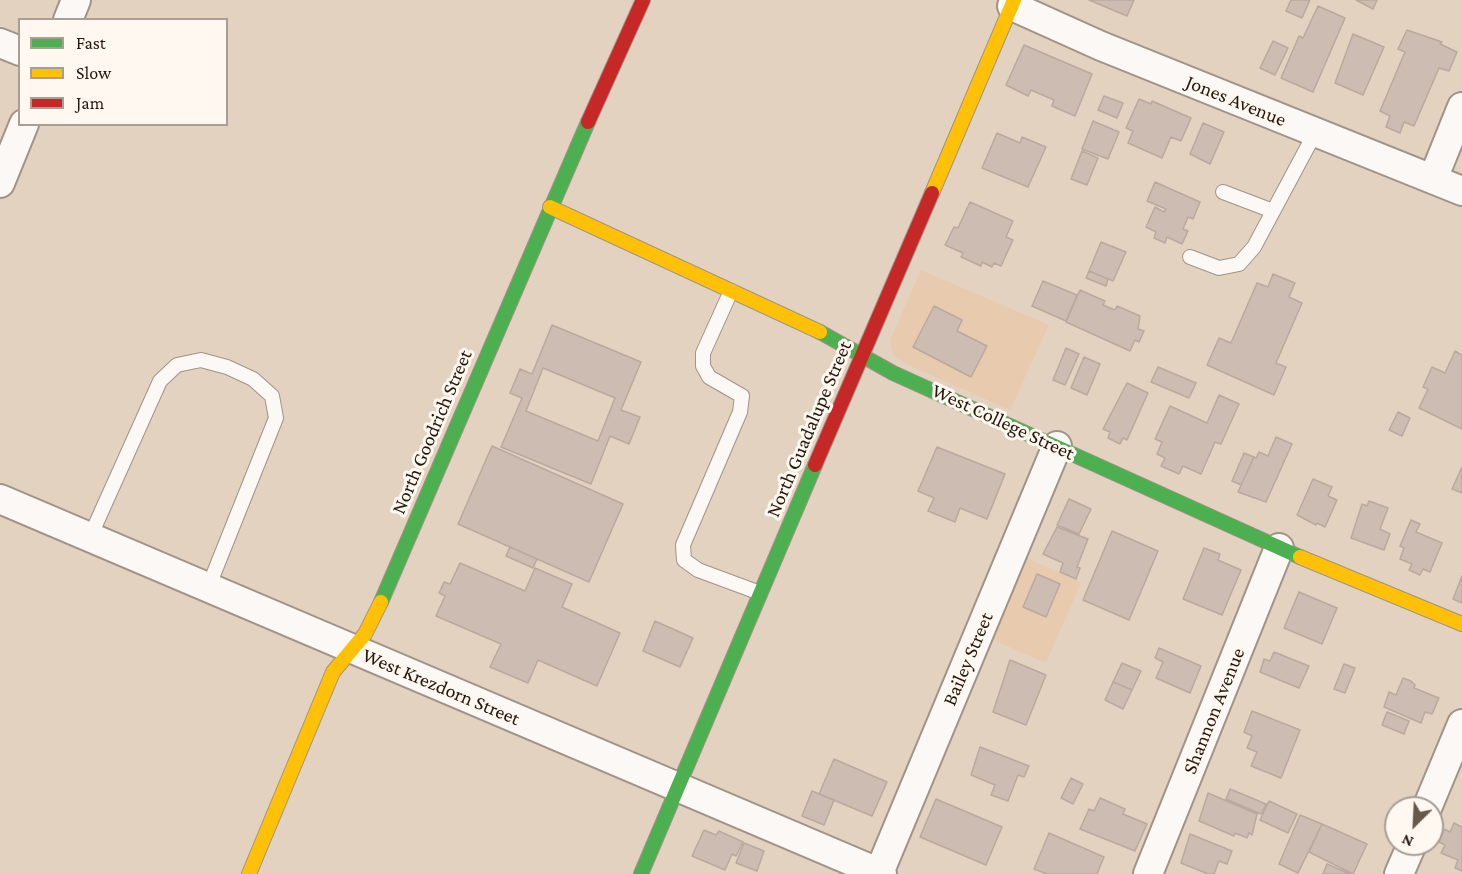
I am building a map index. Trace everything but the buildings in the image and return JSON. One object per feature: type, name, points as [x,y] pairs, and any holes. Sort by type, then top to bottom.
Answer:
[{"type":"street","points":[[69,18],[76,0]]},
{"type":"street","name":"North Goodrich Street","points":[[249,874],[333,672],[375,617],[550,207],[643,0]]},
{"type":"street","name":"Jones Avenue","points":[[1013,3],[1101,46],[1462,191]]},
{"type":"street","name":"North Guadalupe Street","points":[[641,874],[1013,3]]},
{"type":"street","points":[[0,43],[18,50]]},
{"type":"street","points":[[1433,179],[1462,107]]},
{"type":"street","points":[[0,183],[23,126]]},
{"type":"street","name":"West College Street","points":[[550,207],[862,354],[893,373],[1057,446],[1125,480],[1462,624]]},
{"type":"street","name":"Bailey Street","points":[[880,873],[1057,446]]},
{"type":"street","name":"West Krezdorn Street","points":[[0,499],[880,873]]},
{"type":"street","name":"Shannon Avenue","points":[[1148,874],[1280,548]]},
{"type":"street","points":[[1432,796],[1462,724]]},
{"type":"street","points":[[1399,874],[1407,856]]},
{"type":"lane","points":[[1190,257],[1220,268],[1239,264],[1254,247],[1315,133]]},
{"type":"lane","points":[[1223,192],[1273,211]]},
{"type":"lane","points":[[731,291],[703,353],[703,366],[709,377],[742,396],[740,412],[683,545],[684,560],[698,570],[760,593]]},
{"type":"lane","points":[[90,537],[160,381],[177,365],[201,360],[227,367],[253,379],[272,396],[276,418],[208,588]]},
{"type":"shaded area","points":[[921,270],[1049,325],[1010,410],[906,364],[893,355],[890,340]]},
{"type":"shaded area","points":[[1025,557],[1081,583],[1046,663],[991,639]]},
{"type":"traffic: fast","points":[[381,602],[588,122]]},
{"type":"traffic: fast","points":[[820,332],[893,373],[1300,557]]},
{"type":"traffic: fast","points":[[641,874],[815,465]]},
{"type":"traffic: slow","points":[[932,193],[1014,0]]},
{"type":"traffic: slow","points":[[550,207],[820,332]]},
{"type":"traffic: slow","points":[[1300,557],[1462,624]]},
{"type":"traffic: slow","points":[[249,874],[333,672],[365,634],[381,602]]},
{"type":"traffic: jam","points":[[588,122],[643,0]]},
{"type":"traffic: jam","points":[[815,465],[932,193]]}]
